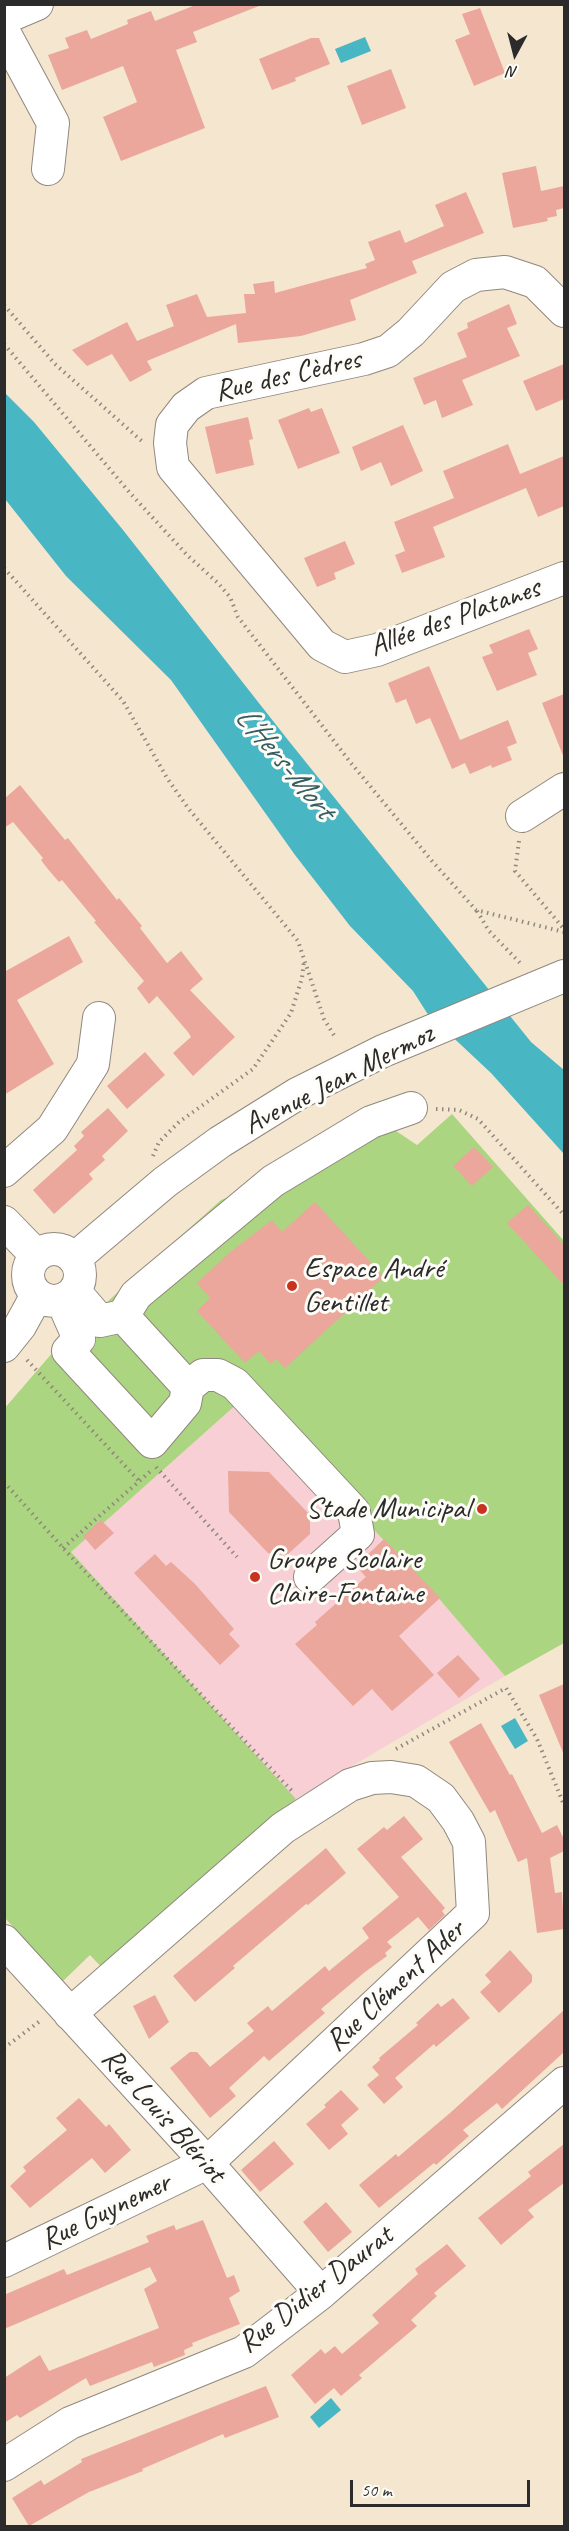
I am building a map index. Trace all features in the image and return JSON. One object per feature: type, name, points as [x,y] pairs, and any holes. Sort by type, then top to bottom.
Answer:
[{"type":"street","points":[[4,18],[37,4]]},
{"type":"street","points":[[4,32],[53,123],[48,169]]},
{"type":"street","name":"Rue des Cèdres","points":[[170,443],[172,425],[186,407],[206,393],[364,359],[388,351],[411,332],[453,287],[476,275],[505,272],[535,282],[564,311]]},
{"type":"street","name":"Allée des Platanes","points":[[170,443],[173,467],[322,645],[345,657],[377,650],[564,578]]},
{"type":"street","points":[[522,816],[564,789]]},
{"type":"street","name":"Avenue Jean Mermoz","points":[[74,1258],[165,1182],[220,1142],[297,1094],[383,1052],[564,976]]},
{"type":"street","points":[[4,1172],[52,1129],[93,1064],[99,1018]]},
{"type":"street","points":[[310,1577],[358,1534],[354,1512],[235,1384],[218,1376],[203,1375],[188,1387],[185,1403],[152,1442],[68,1351],[273,1181],[371,1122],[411,1108]]},
{"type":"street","points":[[4,1222],[36,1255]]},
{"type":"street","points":[[15,1351],[20,1326],[58,1296],[81,1275],[79,1265],[65,1251],[54,1249],[36,1255],[28,1270],[29,1284],[58,1296],[188,1387]]},
{"type":"street","name":"Rue Clément Ader","points":[[66,2010],[283,1828],[350,1785],[372,1778],[391,1777],[417,1781],[441,1798],[458,1821],[469,1842],[473,1913],[207,2163]]},
{"type":"street","name":"Rue Louis Blériot","points":[[4,1941],[207,2163],[321,2293]]},
{"type":"street","name":"Rue Didier Daurat","points":[[4,2465],[70,2423],[244,2352],[321,2293],[564,2083]]},
{"type":"street","name":"Rue Guynemer","points":[[9,2250],[207,2163]]},
{"type":"path","points":[[4,305],[56,364],[142,443],[170,443]]},
{"type":"path","points":[[4,344],[130,493],[188,556],[218,582],[230,597],[238,617],[351,763],[476,910],[489,931],[524,967]]},
{"type":"path","points":[[4,568],[123,701],[167,778],[188,808],[298,941],[305,956],[324,1019],[335,1038]]},
{"type":"path","points":[[522,816],[515,871],[564,931]]},
{"type":"path","points":[[476,910],[564,931]]},
{"type":"path","points":[[165,1182],[153,1170],[152,1158],[159,1142],[179,1122],[253,1069],[291,1013],[302,978],[305,956]]},
{"type":"path","points":[[411,1108],[459,1110],[478,1119],[564,1215]]},
{"type":"path","points":[[15,1351],[139,1481]]},
{"type":"path","points":[[155,1467],[237,1557]]},
{"type":"path","points":[[4,1482],[310,1811]]},
{"type":"path","points":[[372,1778],[382,1757],[506,1688],[537,1739],[564,1805]]},
{"type":"path","points":[[4,2048],[66,2010]]},
{"type":"shaded area","name":"Groupe Scolaire Claire-Fontaine","points":[[248,1394],[441,1601],[505,1676],[296,1799],[71,1552]]},
{"type":"green space","points":[[452,1114],[564,1241],[564,1643],[505,1676],[441,1601],[247,1395],[71,1552],[296,1799],[105,1971],[90,1955],[63,1981],[5,1918],[4,1409],[60,1344],[221,1200],[393,1129],[417,1145]]},
{"type":"water","points":[[365,37],[371,51],[341,63],[335,49]]},
{"type":"water","name":"L'Hers-Mort","points":[[4,392],[34,422],[123,530],[288,740],[531,1042],[564,1070],[564,1154],[491,1073],[427,1013],[413,991],[350,926],[295,855],[171,680],[66,576],[5,499]]},
{"type":"water","points":[[515,1718],[528,1741],[515,1749],[501,1726]]},
{"type":"water","points":[[331,2398],[341,2410],[319,2428],[310,2417]]},
{"type":"building","points":[[198,4],[259,6],[193,32],[197,42],[176,50],[205,128],[121,161],[103,117],[137,102],[123,66],[62,90],[48,55],[69,48],[65,38],[87,30],[91,39],[128,24],[127,20],[151,11],[155,21]]},
{"type":"building","points":[[480,8],[505,73],[474,86],[455,40],[470,34],[462,14]]},
{"type":"building","points":[[311,38],[319,38],[330,64],[272,90],[259,59]]},
{"type":"building","points":[[391,69],[406,108],[362,125],[347,86]]},
{"type":"building","points":[[536,166],[541,191],[564,186],[564,208],[556,210],[557,216],[547,218],[548,221],[513,228],[502,173]]},
{"type":"building","points":[[466,192],[484,233],[412,261],[417,273],[350,300],[356,320],[301,336],[238,343],[236,324],[147,361],[152,370],[130,382],[112,354],[87,366],[72,350],[127,322],[137,341],[174,326],[166,305],[197,294],[207,317],[246,313],[244,294],[255,294],[253,284],[274,281],[275,293],[367,268],[365,264],[375,260],[368,242],[400,230],[405,243],[444,226],[435,205]]},
{"type":"building","points":[[509,304],[517,324],[507,328],[520,356],[462,380],[473,405],[442,418],[436,400],[424,405],[413,378],[467,357],[457,333],[468,328],[467,323]]},
{"type":"building","points":[[564,364],[564,399],[536,411],[523,381]]},
{"type":"building","points":[[309,408],[311,412],[322,408],[340,453],[298,469],[278,420]]},
{"type":"building","points":[[248,417],[253,439],[249,440],[254,465],[216,474],[205,427]]},
{"type":"building","points":[[403,425],[423,471],[391,486],[381,462],[361,471],[352,447]]},
{"type":"building","points":[[508,444],[520,474],[564,456],[564,506],[538,517],[526,488],[433,527],[445,557],[402,573],[395,555],[405,551],[394,522],[454,498],[443,471]]},
{"type":"building","points":[[345,541],[355,564],[334,573],[336,579],[317,587],[304,558]]},
{"type":"building","points":[[529,629],[538,649],[528,653],[537,675],[497,691],[482,657],[493,653],[489,645]]},
{"type":"building","points":[[429,666],[460,740],[508,720],[517,743],[507,747],[512,760],[492,768],[491,765],[470,774],[465,763],[452,769],[430,718],[416,724],[406,699],[396,703],[388,683]]},
{"type":"building","points":[[564,694],[564,758],[542,703]]},
{"type":"building","points":[[20,785],[65,840],[68,838],[117,900],[119,898],[142,926],[140,928],[167,963],[181,951],[203,979],[190,990],[235,1037],[193,1076],[173,1053],[191,1037],[188,1032],[157,996],[149,1004],[137,988],[144,981],[62,880],[59,882],[47,868],[41,860],[43,858],[13,822],[4,828],[4,799]]},
{"type":"building","points":[[69,936],[83,962],[17,1000],[54,1064],[4,1095],[4,972]]},
{"type":"building","points":[[145,1052],[165,1075],[127,1109],[107,1086]]},
{"type":"building","points":[[108,1108],[128,1131],[102,1156],[105,1160],[89,1174],[93,1179],[54,1214],[33,1190],[77,1150],[74,1146],[84,1136],[81,1132]]},
{"type":"building","points":[[474,1147],[493,1167],[472,1186],[453,1166]]},
{"type":"building","name":"Espace André Gentillet","points":[[315,1202],[384,1277],[285,1368],[276,1359],[271,1364],[259,1351],[245,1363],[197,1311],[210,1298],[197,1283],[229,1253],[272,1220],[282,1232]]},
{"type":"building","points":[[528,1205],[564,1245],[564,1285],[507,1223]]},
{"type":"building","points":[[228,1471],[269,1472],[310,1515],[310,1534],[287,1555],[268,1553],[229,1512]]},
{"type":"building","points":[[101,1520],[114,1533],[95,1550],[83,1536]]},
{"type":"building","points":[[384,1539],[440,1598],[399,1636],[434,1675],[392,1711],[372,1689],[353,1706],[295,1644],[317,1625],[315,1622],[366,1577],[356,1566]]},
{"type":"building","points":[[155,1554],[166,1566],[171,1562],[195,1584],[234,1629],[229,1634],[240,1646],[220,1665],[134,1573]]},
{"type":"building","points":[[458,1655],[480,1679],[459,1698],[437,1673]]},
{"type":"building","points":[[564,1684],[564,1755],[539,1695]]},
{"type":"building","points":[[481,1723],[510,1775],[512,1774],[542,1833],[557,1825],[564,1839],[564,1851],[550,1858],[555,1893],[562,1892],[564,1929],[537,1933],[527,1858],[518,1862],[495,1810],[490,1813],[449,1742]]},
{"type":"building","points":[[404,1816],[423,1839],[401,1857],[445,1908],[442,1911],[445,1915],[429,1930],[418,1917],[387,1942],[392,1947],[385,1953],[387,1956],[321,2009],[325,2013],[269,2061],[264,2056],[229,2088],[236,2096],[210,2118],[170,2068],[190,2052],[197,2052],[210,2067],[254,2031],[247,2023],[268,2006],[272,2011],[325,1966],[329,1971],[369,1938],[362,1928],[399,1897],[357,1849],[384,1827],[387,1830]]},
{"type":"building","points":[[326,1848],[346,1873],[233,1966],[235,1968],[195,2002],[173,1976]]},
{"type":"building","points":[[510,1950],[532,1975],[532,1982],[499,2013],[480,1992],[491,1982],[485,1975]]},
{"type":"building","points":[[155,1995],[169,2022],[149,2039],[133,2006]]},
{"type":"building","points":[[453,1998],[470,2018],[436,2047],[434,2044],[395,2078],[403,2087],[384,2104],[367,2085],[379,2075],[372,2067],[380,2060],[379,2058],[418,2025],[416,2023],[438,2003],[441,2007]]},
{"type":"building","points":[[564,2010],[564,2052],[502,2109],[497,2103],[463,2130],[469,2136],[436,2165],[434,2163],[379,2208],[359,2185],[396,2154],[398,2157],[450,2113]]},
{"type":"building","points":[[341,2090],[359,2109],[341,2125],[348,2134],[329,2150],[306,2124]]},
{"type":"building","points":[[79,2098],[106,2127],[109,2124],[131,2150],[105,2173],[92,2158],[30,2208],[10,2186],[26,2171],[23,2167],[67,2130],[56,2118]]},
{"type":"building","points":[[274,2141],[294,2164],[260,2192],[241,2170]]},
{"type":"building","points":[[564,2144],[564,2183],[528,2210],[534,2217],[501,2245],[478,2218],[531,2176],[528,2172]]},
{"type":"building","points":[[326,2202],[352,2232],[328,2252],[303,2222]]},
{"type":"building","points":[[203,2220],[227,2278],[234,2275],[240,2291],[229,2298],[240,2324],[192,2343],[193,2346],[184,2350],[185,2355],[154,2367],[152,2362],[90,2386],[86,2378],[20,2418],[17,2415],[4,2423],[4,2378],[40,2355],[49,2371],[159,2328],[144,2289],[157,2281],[150,2267],[4,2329],[4,2295],[64,2269],[67,2275],[149,2242],[146,2236],[174,2225],[176,2230]]},
{"type":"building","points":[[447,2244],[466,2266],[434,2293],[437,2296],[411,2320],[417,2326],[359,2375],[362,2378],[341,2396],[334,2388],[315,2404],[291,2375],[321,2349],[325,2354],[335,2346],[342,2354],[379,2323],[372,2315],[418,2274],[415,2269]]},
{"type":"building","points":[[266,2386],[279,2417],[225,2438],[223,2434],[142,2469],[143,2471],[89,2492],[29,2526],[12,2498],[41,2480],[44,2485],[82,2462],[81,2459]]},
{"type":"place","name":"Espace André Gentillet","points":[[292,1286]]},
{"type":"place","name":"Stade Municipal","points":[[482,1509]]},
{"type":"place","name":"Groupe Scolaire Claire-Fontaine","points":[[255,1577]]}]
